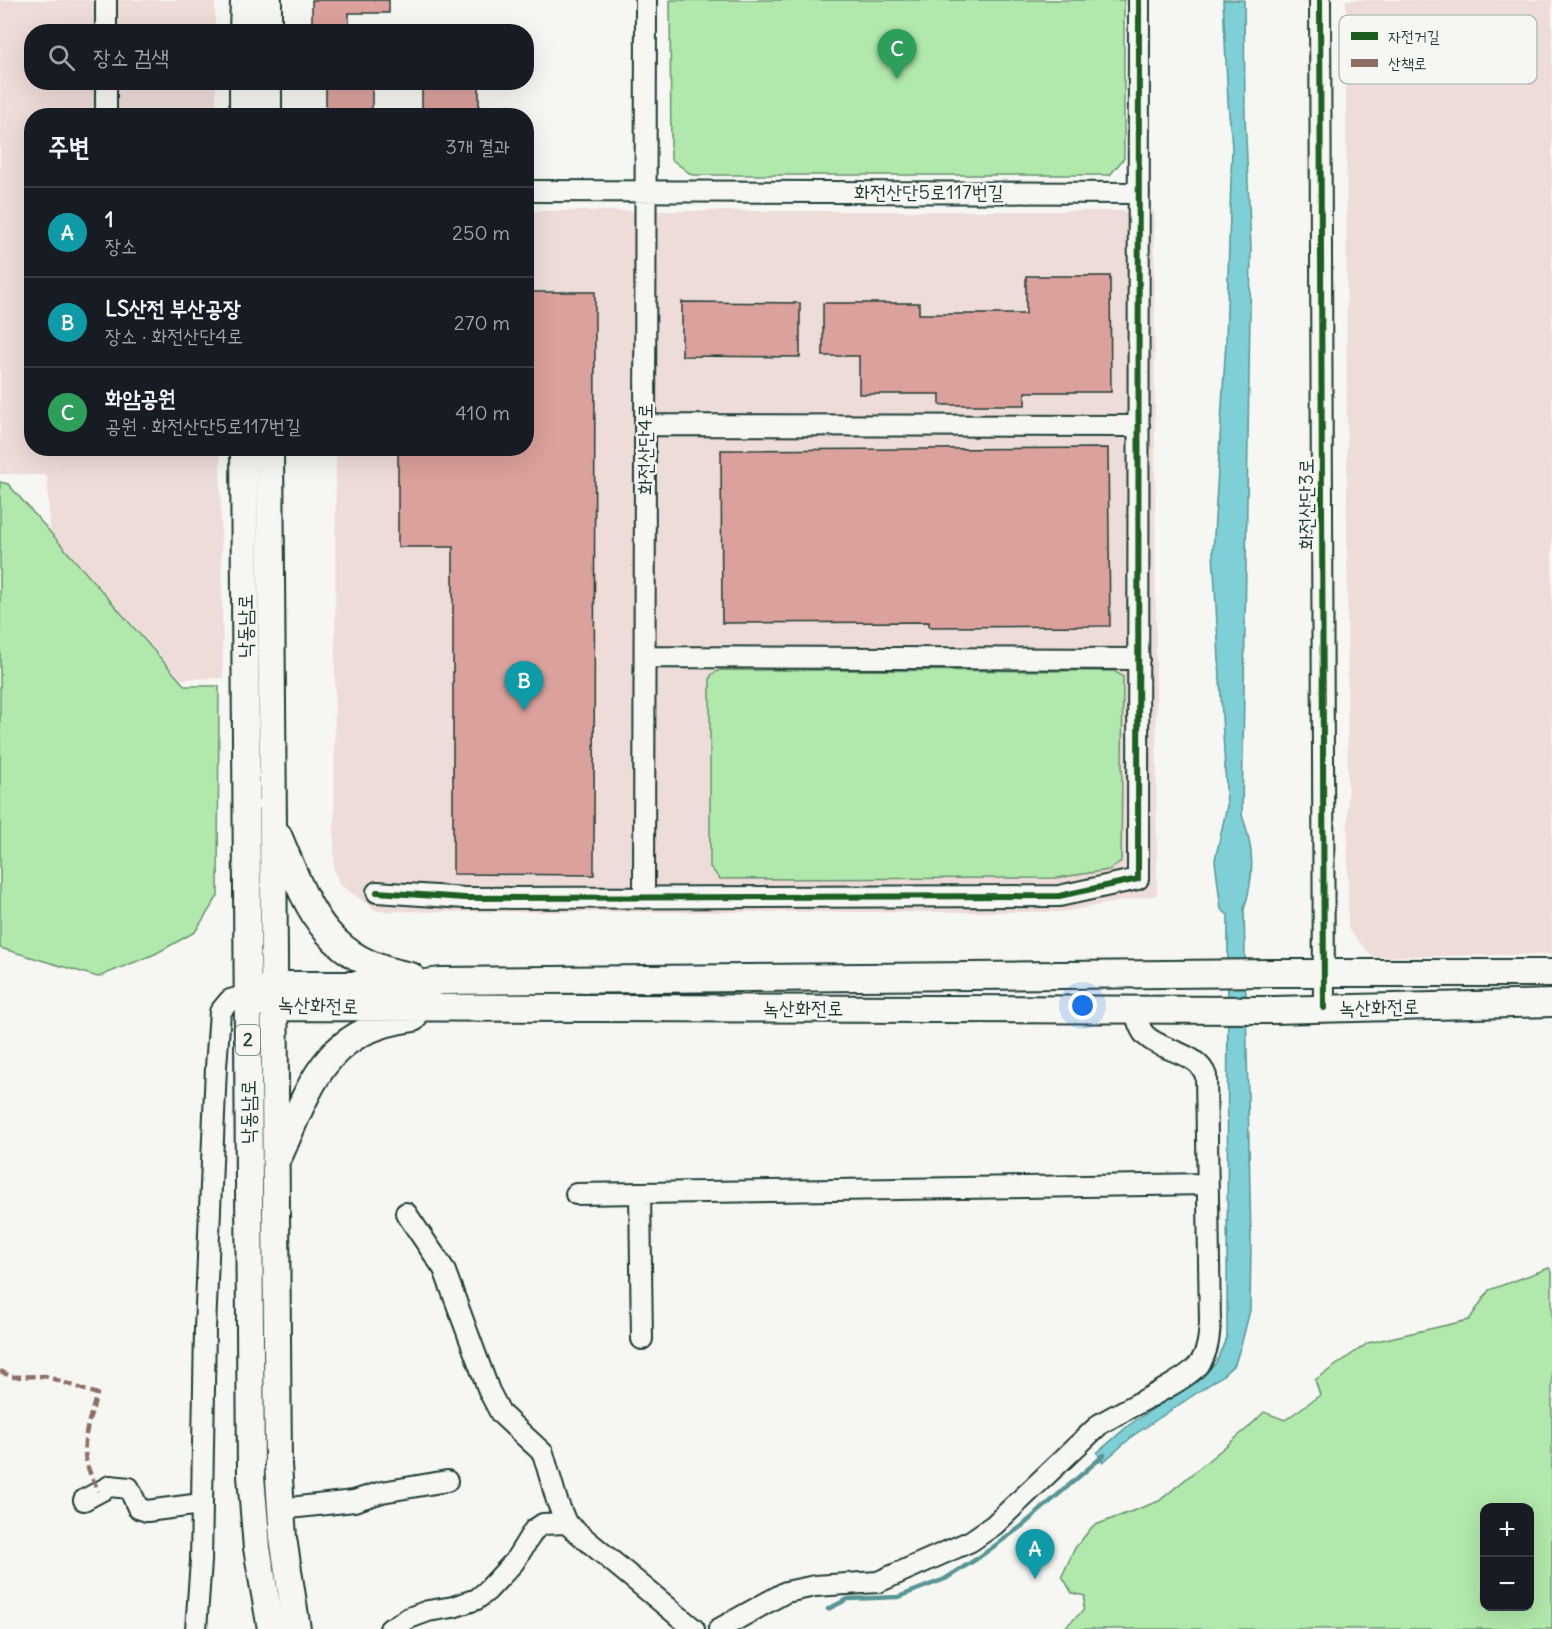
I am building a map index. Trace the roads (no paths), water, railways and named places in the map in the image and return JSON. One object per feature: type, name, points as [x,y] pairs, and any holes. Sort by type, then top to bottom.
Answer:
[{"type":"main road","points":[[243,24],[244,0]]},
{"type":"main road","points":[[268,0],[268,24]]},
{"type":"main road","points":[[243,90],[243,108]]},
{"type":"main road","points":[[268,90],[268,108]]},
{"type":"main road","name":"낙동남로","points":[[244,456],[251,1476],[257,1548],[272,1629]]},
{"type":"main road","name":"낙동남로","points":[[270,456],[280,1509],[297,1629]]},
{"type":"main road","points":[[273,823],[306,902],[322,926],[344,951],[384,970],[441,981]]},
{"type":"main road","name":"녹산화전로","points":[[275,996],[441,981],[1274,973],[1552,973]]},
{"type":"main road","name":"녹산화전로","points":[[248,995],[486,1008],[1274,1010],[1552,1003]]},
{"type":"main road","points":[[276,1163],[309,1088],[336,1051],[355,1036],[370,1027],[394,1020],[486,1008]]},
{"type":"street","points":[[106,0],[106,24]]},
{"type":"street","name":"화전산단4로","points":[[644,898],[646,0]]},
{"type":"street","points":[[377,892],[465,898],[1059,896],[1138,879],[1139,0]]},
{"type":"street","name":"화전산단3로","points":[[1320,0],[1324,1008]]},
{"type":"street","points":[[106,90],[106,108]]},
{"type":"street","name":"화전산단5로117번길","points":[[534,191],[1139,193]]},
{"type":"street","points":[[645,425],[1139,426]]},
{"type":"street","points":[[645,657],[1138,659]]},
{"type":"street","points":[[196,1629],[201,1562],[206,1306],[220,1012],[230,1000],[248,995]]},
{"type":"street","points":[[719,1629],[786,1592],[815,1586],[878,1582],[971,1541],[994,1525],[1100,1424],[1183,1378],[1199,1364],[1208,1347],[1210,1331],[1206,1076],[1204,1068],[1196,1062],[1152,1040],[1143,1033],[1134,1009]]},
{"type":"street","points":[[576,1194],[1207,1184]]},
{"type":"street","points":[[640,1193],[642,1339]]},
{"type":"street","points":[[406,1213],[444,1269],[489,1391],[501,1414],[543,1453],[566,1523],[694,1629]]},
{"type":"street","points":[[280,1509],[354,1501],[382,1492],[447,1481]]},
{"type":"street","points":[[84,1500],[110,1486],[129,1488],[138,1508],[147,1511],[201,1504]]},
{"type":"street","points":[[390,1629],[409,1618],[428,1611],[453,1607],[477,1599],[514,1562],[534,1530],[543,1524],[566,1523]]},
{"type":"water","points":[[1223,0],[1244,0],[1245,116],[1251,249],[1242,815],[1249,839],[1252,862],[1248,897],[1244,909],[1251,1241],[1250,1310],[1235,1364],[1222,1376],[1134,1435],[1103,1462],[1097,1453],[1129,1425],[1196,1380],[1216,1363],[1227,1336],[1228,915],[1221,909],[1215,860],[1227,806],[1213,551],[1226,341],[1232,147]]},
{"type":"waterway","points":[[828,1609],[848,1599],[898,1597],[945,1579],[1022,1526],[1104,1455]]},
{"type":"place","name":"화암공원","points":[[897,79]]},
{"type":"place","name":"LS산전 부산공장","points":[[524,711]]},
{"type":"place","name":"1","points":[[1035,1579]]}]
